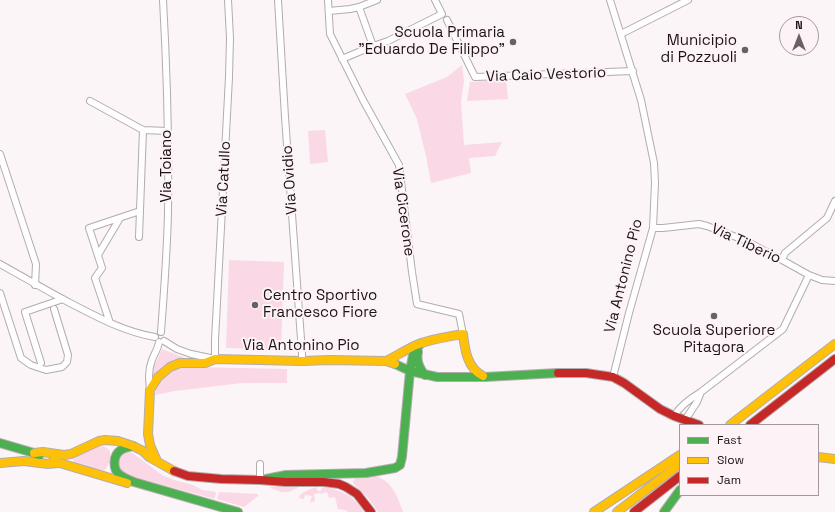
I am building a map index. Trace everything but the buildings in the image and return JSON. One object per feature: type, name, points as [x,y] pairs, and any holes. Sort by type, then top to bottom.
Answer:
[{"type":"main road","name":"Via Antonino Pio","points":[[386,361],[399,356],[414,346],[425,342],[463,334]]},
{"type":"main road","points":[[463,334],[472,368],[478,375],[485,377]]},
{"type":"main road","points":[[260,480],[286,476],[366,473],[395,468],[400,465],[410,371],[413,355],[420,344]]},
{"type":"main road","points":[[420,344],[416,359],[418,367],[425,375]]},
{"type":"main road","points":[[731,424],[835,344]]},
{"type":"main road","name":"Via Antonino Pio","points":[[150,390],[158,377],[170,367],[180,364],[205,363],[215,359],[386,361],[410,371],[425,375],[437,377],[458,377],[469,380],[485,377],[571,373],[586,373],[613,377]]},
{"type":"main road","points":[[751,424],[835,359]]},
{"type":"main road","points":[[458,377],[465,375],[468,372],[470,363]]},
{"type":"main road","points":[[613,377],[624,383],[660,409],[696,424]]},
{"type":"main road","points":[[150,390],[148,434],[150,445],[157,461]]},
{"type":"main road","points":[[34,453],[43,452],[68,455],[93,443],[105,440],[118,440],[143,451],[149,457],[166,467],[188,476],[221,479],[324,482],[339,484],[346,486],[357,494],[370,511]]},
{"type":"main road","points":[[0,442],[34,453],[42,458],[58,463],[127,483],[134,482]]},
{"type":"main road","points":[[133,446],[120,451],[115,457],[114,465],[117,472],[121,476],[134,482],[238,512]]},
{"type":"main road","points":[[594,512],[679,456]]},
{"type":"main road","points":[[819,456],[835,459]]},
{"type":"main road","points":[[0,462],[33,461],[51,464],[58,463]]},
{"type":"main road","points":[[618,512],[679,465]]},
{"type":"main road","points":[[634,512],[679,477]]},
{"type":"main road","points":[[664,512],[679,491]]},
{"type":"street","name":"Via Toiano","points":[[161,332],[168,215],[167,63],[163,0]]},
{"type":"street","name":"Via Catullo","points":[[215,359],[230,77],[228,0]]},
{"type":"street","name":"Via Ovidio","points":[[278,0],[302,361]]},
{"type":"street","name":"Via Cicerone","points":[[328,0],[330,34],[362,100],[398,165],[417,304],[459,314],[463,334]]},
{"type":"street","points":[[329,11],[359,7],[377,0]]},
{"type":"street","points":[[342,59],[388,41],[442,14],[435,0]]},
{"type":"street","name":"Via Antonino Pio","points":[[610,0],[641,100],[654,163],[655,183],[653,228],[613,377]]},
{"type":"street","points":[[621,34],[688,0]]},
{"type":"street","points":[[359,7],[373,46]]},
{"type":"street","name":"Via Caio Vestorio","points":[[447,20],[475,77],[632,72]]},
{"type":"street","points":[[90,101],[142,130],[167,131]]},
{"type":"street","points":[[139,237],[142,130]]},
{"type":"street","points":[[0,154],[36,264],[35,284]]},
{"type":"street","points":[[782,260],[785,253],[827,218],[835,200]]},
{"type":"street","points":[[110,323],[95,278],[102,268],[89,228],[140,211]]},
{"type":"street","points":[[98,255],[120,218]]},
{"type":"street","name":"Via Tiberio","points":[[653,228],[699,224],[707,226],[744,240],[809,275],[822,280],[835,281]]},
{"type":"street","name":"Via Antonino Pio","points":[[0,264],[110,323],[159,340],[191,354],[215,359]]},
{"type":"street","points":[[674,416],[693,396],[701,392],[783,329],[809,275]]},
{"type":"street","points":[[0,293],[21,358],[31,365],[46,370],[62,366],[66,362],[68,355],[54,309]]},
{"type":"street","points":[[42,363],[25,312],[63,299]]},
{"type":"street","points":[[150,390],[149,368],[158,346],[159,340],[157,333],[161,332],[165,335],[165,339],[159,340]]},
{"type":"street","points":[[685,420],[698,402],[701,392]]},
{"type":"street","points":[[260,464],[260,480]]},
{"type":"shaded area","points":[[462,65],[464,81],[461,101],[464,145],[502,142],[495,156],[469,158],[471,173],[431,183],[417,119],[405,94],[447,77]]},
{"type":"shaded area","points":[[506,80],[508,99],[467,101],[470,82]]},
{"type":"shaded area","points":[[325,130],[328,162],[310,164],[308,131]]},
{"type":"shaded area","name":"Centro Sportivo Francesco Fiore","points":[[229,260],[284,262],[281,350],[226,348]]},
{"type":"shaded area","points":[[162,349],[185,358],[167,364],[153,376],[154,367]]},
{"type":"shaded area","points":[[189,367],[287,369],[287,383],[242,383],[175,391],[155,395],[157,388],[166,375],[176,370]]},
{"type":"shaded area","points":[[98,446],[107,448],[110,451],[109,462],[105,470],[102,471],[75,463],[73,461],[74,458]]},
{"type":"shaded area","points":[[129,452],[134,454],[162,475],[193,485],[202,490],[216,492],[215,499],[134,477],[125,473],[120,468],[119,462],[121,457]]},
{"type":"shaded area","points":[[362,475],[371,475],[384,480],[389,484],[396,494],[403,512],[378,512],[368,498],[353,483],[357,477]]},
{"type":"shaded area","points":[[301,486],[292,491],[286,492],[270,488],[271,487]]},
{"type":"shaded area","points":[[316,487],[318,491],[321,491],[322,487],[346,494],[360,506],[364,512],[348,512],[338,509],[335,497],[329,498],[327,492],[314,494],[315,501],[310,503],[312,496],[305,495],[304,499],[299,498],[304,492]]},
{"type":"shaded area","points":[[219,492],[258,494],[258,496],[244,507],[217,499]]},
{"type":"traffic: fast","points":[[266,479],[286,475],[366,473],[395,468],[400,465],[410,371],[413,355],[420,344]]},
{"type":"traffic: fast","points":[[418,352],[418,364],[425,375]]},
{"type":"traffic: fast","points":[[395,364],[410,371],[437,377],[485,377],[558,373]]},
{"type":"traffic: fast","points":[[0,443],[34,453],[39,456]]},
{"type":"traffic: fast","points":[[133,446],[121,450],[116,455],[114,462],[115,466],[117,472],[122,476],[134,482],[238,512]]},
{"type":"traffic: fast","points":[[664,512],[679,491]]},
{"type":"traffic: slow","points":[[386,361],[420,344],[438,338],[463,334],[466,352],[470,363],[473,368],[483,376]]},
{"type":"traffic: slow","points":[[731,424],[835,344]]},
{"type":"traffic: slow","points":[[157,461],[150,445],[148,434],[150,390],[158,377],[170,367],[180,363],[205,363],[215,359],[386,361],[395,364]]},
{"type":"traffic: slow","points":[[34,453],[43,452],[64,455],[71,454],[99,441],[118,441],[143,451],[149,457],[174,471]]},
{"type":"traffic: slow","points":[[594,512],[679,456]]},
{"type":"traffic: slow","points":[[819,457],[835,459]]},
{"type":"traffic: slow","points":[[0,463],[24,461],[48,464],[58,463]]},
{"type":"traffic: slow","points":[[53,461],[127,483]]},
{"type":"traffic: slow","points":[[617,512],[679,465]]},
{"type":"traffic: jam","points":[[751,424],[835,359]]},
{"type":"traffic: jam","points":[[558,373],[586,373],[613,377],[624,383],[660,409],[696,424]]},
{"type":"traffic: jam","points":[[174,471],[188,476],[221,479],[324,482],[339,484],[357,494],[371,512]]},
{"type":"traffic: jam","points":[[634,512],[679,477]]},
{"type":"place","name":"Scuola Primaria \"Eduardo De Filippo\"","points":[[513,42]]},
{"type":"place","name":"Municipio di Pozzuoli","points":[[745,50]]},
{"type":"place","name":"Centro Sportivo Francesco Fiore","points":[[255,305]]},
{"type":"place","name":"Scuola Superiore Pitagora","points":[[714,316]]}]
